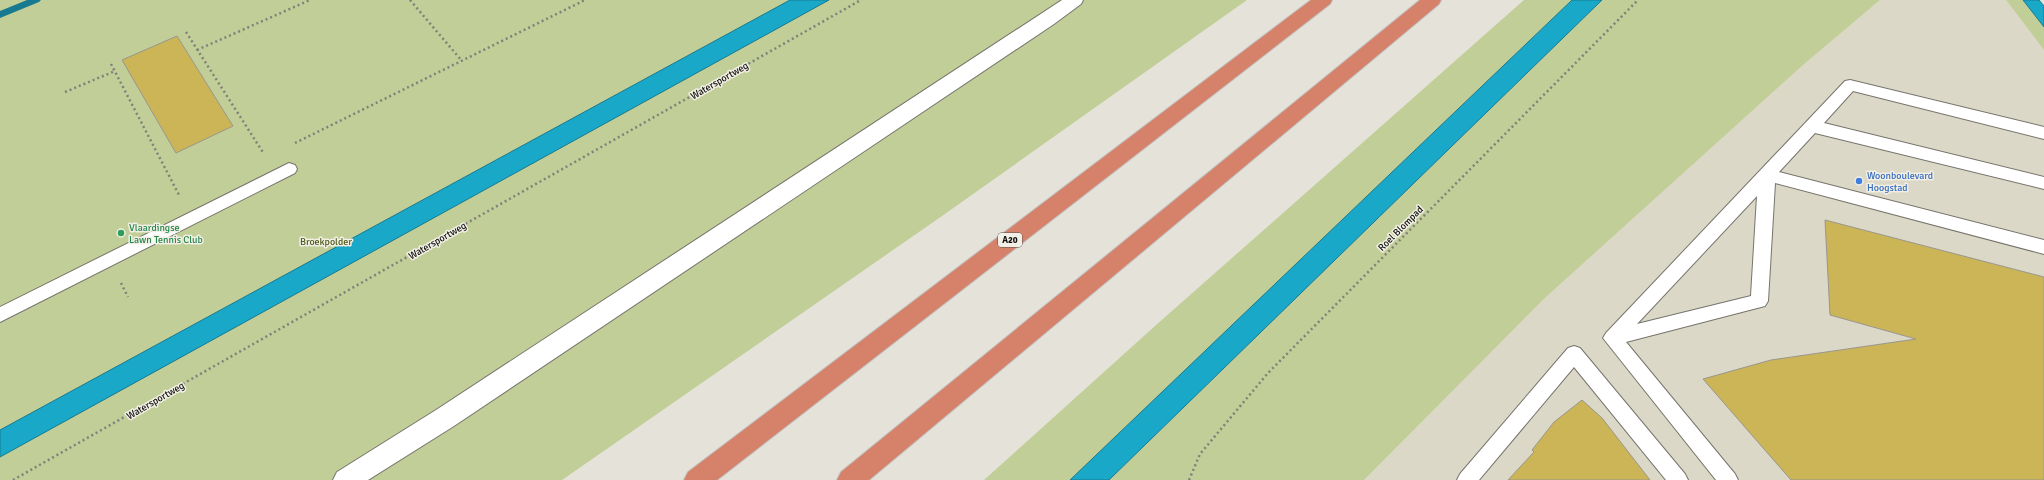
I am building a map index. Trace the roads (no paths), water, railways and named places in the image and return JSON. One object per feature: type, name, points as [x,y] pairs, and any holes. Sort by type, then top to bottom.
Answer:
[{"type":"highway","name":"A20","points":[[697,480],[1323,0]]},
{"type":"highway","points":[[850,480],[1432,0]]},
{"type":"street","points":[[346,480],[458,409],[1047,20],[1074,0]]},
{"type":"lane","points":[[1612,338],[1767,175],[1850,85],[2044,133]]},
{"type":"lane","points":[[1812,126],[2044,182]]},
{"type":"lane","points":[[0,315],[289,169]]},
{"type":"lane","points":[[1767,175],[2044,247]]},
{"type":"lane","points":[[1612,338],[1759,301],[1767,175]]},
{"type":"lane","points":[[1612,338],[1728,480]]},
{"type":"lane","points":[[1467,480],[1574,354],[1678,480]]},
{"type":"water","points":[[790,0],[829,0],[0,457],[0,430]]},
{"type":"water","points":[[1572,0],[1602,0],[1109,480],[1070,480]]},
{"type":"water","points":[[2023,0],[2039,0],[2044,6],[2044,27]]},
{"type":"waterway","points":[[0,15],[36,0]]},
{"type":"place","name":"Woonboulevard Hoogstad","points":[[1859,181]]},
{"type":"place","name":"Vlaardingse Lawn Tennis Club","points":[[121,233]]},
{"type":"park label","name":"Broekpolder","points":[[326,241]]}]
